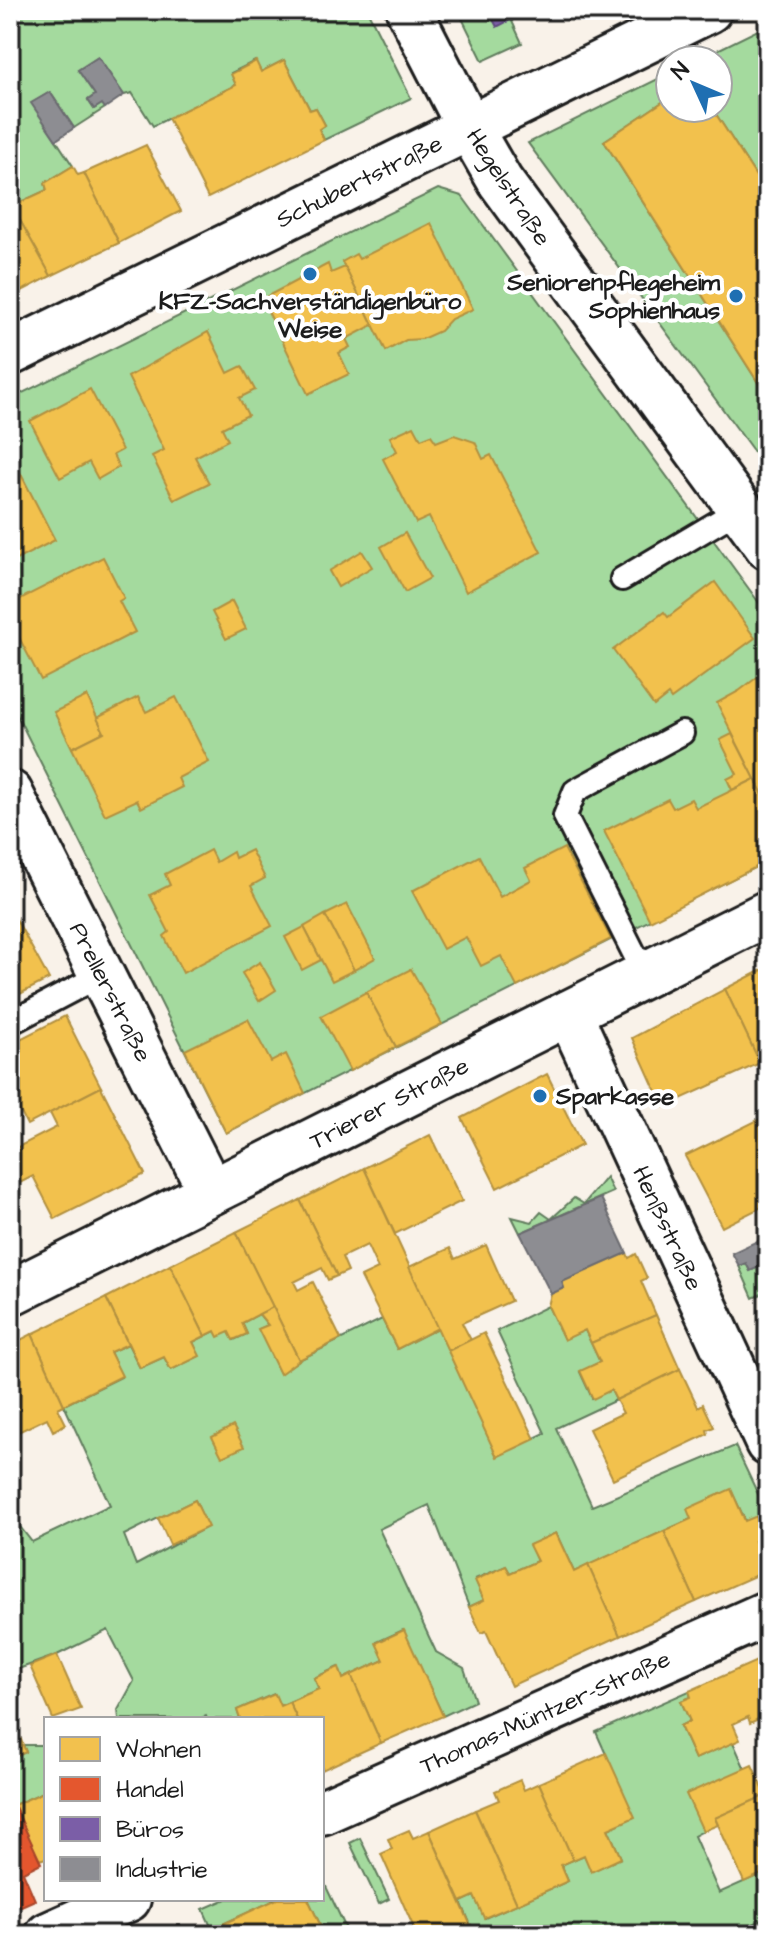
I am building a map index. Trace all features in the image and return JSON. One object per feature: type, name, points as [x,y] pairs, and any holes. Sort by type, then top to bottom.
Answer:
[{"type":"street","name":"Hegelstraße","points":[[409,10],[500,181],[768,547]]},
{"type":"street","name":"Schubertstraße","points":[[10,353],[709,10]]},
{"type":"street","name":"Prellerstraße","points":[[10,793],[211,1192]]},
{"type":"street","name":"Trierer Straße","points":[[10,1293],[768,913]]},
{"type":"street","name":"Henßstraße","points":[[569,1013],[768,1443]]},
{"type":"street","name":"Thomas-Müntzer-Straße","points":[[324,1811],[768,1613]]},
{"type":"street","points":[[48,1935],[124,1901]]},
{"type":"lane","points":[[622,579],[740,509]]},
{"type":"lane","points":[[645,975],[565,816],[575,791],[682,733]]},
{"type":"lane","points":[[10,1023],[103,974]]},
{"type":"green space","points":[[10,10],[367,10],[411,98],[324,140],[319,129],[325,125],[316,108],[310,110],[284,60],[261,72],[255,61],[231,73],[236,85],[153,126],[132,93],[124,95],[98,57],[78,70],[95,95],[88,100],[94,109],[102,104],[105,108],[74,128],[50,92],[32,103],[73,166],[45,183],[47,190],[10,207]]},
{"type":"green space","points":[[458,10],[488,10],[511,19],[522,43],[483,61]]},
{"type":"green space","points":[[768,25],[768,195],[722,124],[734,124],[734,44],[729,44]]},
{"type":"green space","points":[[654,81],[654,108],[604,141],[768,398],[768,471],[528,143]]},
{"type":"green space","points":[[438,189],[462,196],[768,615],[768,861],[226,1133],[10,701],[10,399]]},
{"type":"green space","points":[[606,1177],[613,1192],[520,1233],[512,1217],[532,1222],[541,1212],[551,1219],[574,1198],[584,1204]]},
{"type":"green space","points":[[746,1263],[750,1271],[768,1263],[768,1291],[753,1298],[739,1266]]},
{"type":"green space","points":[[548,1306],[564,1339],[585,1330],[600,1362],[580,1372],[592,1398],[611,1390],[616,1400],[556,1428],[592,1506],[735,1446],[768,1515],[768,1569],[731,1490],[691,1519],[574,1572],[556,1533],[530,1545],[537,1561],[510,1573],[506,1566],[475,1579],[484,1600],[469,1607],[429,1505],[379,1529],[436,1652],[464,1668],[475,1701],[443,1716],[403,1630],[377,1642],[384,1660],[343,1679],[338,1667],[314,1678],[319,1689],[280,1706],[274,1694],[237,1710],[239,1717],[119,1717],[118,1710],[134,1681],[108,1630],[57,1655],[10,1672],[10,1514],[32,1542],[110,1505],[64,1405],[121,1377],[110,1352],[128,1344],[140,1368],[164,1357],[171,1370],[199,1356],[193,1342],[215,1331],[229,1332],[234,1340],[247,1334],[242,1323],[259,1314],[268,1325],[259,1329],[280,1373],[299,1360],[382,1319],[397,1349],[438,1328],[497,1456],[545,1433],[497,1331]],"holes":[[[195,1500],[207,1527],[136,1565],[124,1535]]]},
{"type":"green space","points":[[689,1691],[691,1697],[681,1701],[690,1721],[680,1726],[695,1759],[733,1742],[745,1769],[703,1831],[694,1836],[719,1893],[768,1871],[768,1917],[730,1935],[475,1935],[461,1902],[474,1896],[485,1918],[568,1881],[561,1865],[584,1855],[592,1871],[621,1858],[608,1829],[634,1817],[596,1732]]},
{"type":"green space","points":[[23,1745],[44,1745],[44,1792],[14,1805],[10,1795],[10,1759],[26,1752]]},
{"type":"green space","points":[[360,1838],[389,1899],[379,1904],[350,1843]]},
{"type":"green space","points":[[324,1882],[349,1935],[325,1935],[309,1901],[324,1901]]},
{"type":"green space","points":[[221,1901],[273,1901],[212,1929],[203,1909]]},
{"type":"building: Wohnen","points":[[284,60],[310,110],[316,108],[325,125],[319,129],[324,140],[208,198],[168,118],[236,85],[231,74],[256,61],[261,72]]},
{"type":"building: Wohnen","name":"Seniorenpflegeheim Sophienhaus","points":[[654,108],[654,124],[722,124],[768,195],[768,398],[604,141]]},
{"type":"building: Wohnen","points":[[146,145],[181,211],[119,243],[84,173]]},
{"type":"building: Wohnen","points":[[73,166],[78,175],[84,173],[119,243],[51,276],[12,206],[47,190],[45,183]]},
{"type":"building: Wohnen","points":[[10,207],[51,276],[10,297]]},
{"type":"building: Wohnen","points":[[431,223],[473,309],[451,319],[440,331],[422,339],[406,340],[386,351],[342,262],[356,254],[359,259]]},
{"type":"building: Wohnen","points":[[328,264],[331,273],[345,267],[373,325],[346,339],[350,347],[339,353],[349,374],[308,394],[262,299]]},
{"type":"building: Wohnen","points":[[208,332],[228,373],[242,366],[255,390],[239,398],[248,415],[222,428],[228,440],[195,457],[209,483],[174,500],[152,456],[164,450],[128,377]]},
{"type":"building: Wohnen","points":[[90,389],[122,450],[113,455],[119,467],[98,479],[89,462],[60,478],[30,421]]},
{"type":"building: Wohnen","points":[[414,426],[421,439],[431,435],[436,442],[454,435],[475,442],[483,459],[491,455],[541,552],[466,592],[429,517],[416,523],[383,459],[397,451],[390,437]]},
{"type":"building: Wohnen","points":[[10,453],[55,540],[10,563]]},
{"type":"building: Wohnen","points":[[405,533],[430,578],[405,592],[381,547]]},
{"type":"building: Wohnen","points":[[362,551],[372,567],[338,587],[329,571]]},
{"type":"building: Wohnen","points":[[103,557],[124,598],[119,601],[135,632],[41,680],[10,620],[10,604]]},
{"type":"building: Wohnen","points":[[715,582],[755,638],[671,699],[668,695],[654,706],[613,650],[664,612],[668,617]]},
{"type":"building: Wohnen","points":[[232,601],[246,629],[226,639],[212,612]]},
{"type":"building: Wohnen","points":[[768,669],[768,805],[717,703]]},
{"type":"building: Wohnen","points":[[87,696],[104,732],[72,748],[54,712]]},
{"type":"building: Wohnen","points":[[138,697],[146,712],[176,697],[209,762],[178,778],[182,787],[141,808],[137,800],[105,815],[72,748],[104,732],[97,718]]},
{"type":"building: Wohnen","points":[[732,734],[755,779],[732,790],[727,779],[737,774],[720,740]]},
{"type":"building: Wohnen","points":[[755,779],[768,805],[768,861],[650,921],[604,831],[668,799],[673,808],[691,799],[696,808]]},
{"type":"building: Wohnen","points":[[564,848],[611,939],[517,987],[501,956],[481,966],[466,937],[443,949],[412,891],[479,856],[500,897],[531,880],[525,868]]},
{"type":"building: Wohnen","points":[[210,850],[216,862],[233,852],[235,858],[251,850],[265,878],[251,886],[272,926],[183,973],[164,936],[169,932],[150,895],[170,885],[165,874]]},
{"type":"building: Wohnen","points":[[347,904],[375,958],[354,970],[325,915]]},
{"type":"building: Wohnen","points":[[10,908],[49,979],[10,999]]},
{"type":"building: Wohnen","points":[[325,915],[354,970],[332,981],[304,927]]},
{"type":"building: Wohnen","points":[[304,927],[321,960],[302,970],[285,937]]},
{"type":"building: Wohnen","points":[[260,962],[276,990],[259,1001],[242,973]]},
{"type":"building: Wohnen","points":[[768,967],[768,1059],[760,1063],[725,989]]},
{"type":"building: Wohnen","points":[[411,969],[442,1024],[396,1047],[366,992]]},
{"type":"building: Wohnen","points":[[725,989],[760,1063],[663,1107],[632,1038]]},
{"type":"building: Wohnen","points":[[366,992],[396,1047],[350,1071],[321,1016]]},
{"type":"building: Wohnen","points":[[65,1016],[101,1087],[27,1125],[10,1091],[10,1044]]},
{"type":"building: Wohnen","points":[[248,1019],[271,1062],[286,1054],[305,1093],[226,1133],[185,1050]]},
{"type":"building: Wohnen","points":[[547,1074],[582,1145],[497,1188],[462,1118]]},
{"type":"building: Wohnen","points":[[101,1087],[145,1174],[55,1219],[33,1176],[10,1188],[10,1151],[57,1127],[50,1113]]},
{"type":"building: Wohnen","points":[[768,1115],[768,1204],[722,1227],[685,1156]]},
{"type":"building: Wohnen","points":[[430,1135],[462,1201],[395,1234],[364,1168]]},
{"type":"building: Wohnen","points":[[364,1168],[438,1328],[397,1349],[361,1277],[378,1269],[367,1245],[342,1257],[348,1271],[337,1276],[300,1200]]},
{"type":"building: Wohnen","points":[[300,1200],[337,1276],[328,1280],[322,1268],[294,1282],[298,1290],[313,1282],[341,1339],[299,1360],[236,1232]]},
{"type":"building: Wohnen","points":[[236,1232],[273,1307],[242,1323],[247,1334],[233,1340],[229,1332],[218,1337],[215,1331],[205,1336],[170,1265]]},
{"type":"building: Wohnen","points":[[486,1245],[511,1301],[462,1323],[471,1340],[448,1351],[409,1267],[450,1248],[455,1259]]},
{"type":"building: Wohnen","points":[[627,1253],[629,1258],[636,1254],[647,1278],[641,1281],[656,1315],[591,1343],[585,1330],[564,1340],[548,1306],[551,1294],[564,1288],[562,1282]]},
{"type":"building: Wohnen","points":[[170,1265],[205,1336],[193,1342],[200,1356],[171,1370],[164,1357],[140,1368],[106,1298]]},
{"type":"building: Wohnen","points":[[106,1298],[128,1344],[110,1352],[122,1376],[64,1405],[32,1334]]},
{"type":"building: Wohnen","points":[[273,1307],[299,1360],[280,1374],[258,1329],[268,1325],[259,1314]]},
{"type":"building: Wohnen","points":[[656,1315],[680,1369],[616,1400],[611,1390],[593,1399],[580,1371],[600,1362],[591,1343]]},
{"type":"building: Wohnen","points":[[484,1333],[535,1439],[497,1457],[448,1351]]},
{"type":"building: Wohnen","points":[[32,1334],[64,1405],[58,1408],[66,1424],[53,1431],[47,1418],[10,1436],[10,1345]]},
{"type":"building: Wohnen","points":[[680,1369],[698,1407],[703,1404],[714,1427],[707,1430],[708,1434],[613,1479],[589,1429],[623,1413],[616,1400]]},
{"type":"building: Wohnen","points":[[233,1426],[244,1447],[222,1457],[212,1437]]},
{"type":"building: Wohnen","points":[[731,1489],[745,1521],[757,1516],[766,1535],[755,1541],[768,1570],[696,1602],[664,1531],[691,1519],[687,1509]]},
{"type":"building: Wohnen","points":[[195,1500],[208,1527],[170,1545],[158,1518]]},
{"type":"building: Wohnen","points":[[664,1531],[696,1602],[620,1636],[588,1565]]},
{"type":"building: Wohnen","points":[[556,1533],[574,1572],[588,1565],[620,1636],[511,1686],[486,1631],[481,1633],[469,1607],[484,1600],[475,1580],[506,1566],[510,1573],[537,1561],[529,1545]]},
{"type":"building: Wohnen","points":[[404,1630],[443,1716],[381,1743],[351,1675],[384,1660],[376,1643]]},
{"type":"building: Wohnen","points":[[57,1655],[81,1709],[52,1717],[30,1666]]},
{"type":"building: Wohnen","points":[[768,1656],[768,1741],[758,1719],[750,1723],[748,1717],[733,1724],[740,1740],[695,1759],[680,1726],[690,1721],[681,1701],[691,1697],[689,1691]]},
{"type":"building: Wohnen","points":[[339,1667],[343,1679],[351,1675],[381,1743],[324,1769],[324,1717],[296,1717],[289,1702],[319,1689],[314,1678]]},
{"type":"building: Wohnen","points":[[275,1694],[280,1706],[289,1702],[296,1717],[239,1717],[237,1710]]},
{"type":"building: Wohnen","points":[[10,1714],[26,1752],[10,1759]]},
{"type":"building: Wohnen","points":[[606,1753],[635,1817],[608,1829],[621,1858],[591,1872],[584,1855],[573,1860],[539,1783]]},
{"type":"building: Wohnen","points":[[752,1765],[766,1795],[715,1818],[718,1825],[703,1831],[686,1794]]},
{"type":"building: Wohnen","points":[[520,1780],[524,1790],[539,1783],[573,1860],[561,1865],[568,1881],[517,1904],[475,1810],[499,1800],[495,1791]]},
{"type":"building: Wohnen","points":[[44,1792],[44,1859],[39,1860],[14,1805]]},
{"type":"building: Wohnen","points":[[766,1795],[768,1871],[744,1882],[715,1818]]},
{"type":"building: Wohnen","points":[[475,1810],[517,1904],[484,1918],[474,1896],[461,1902],[429,1831]]},
{"type":"building: Wohnen","points":[[409,1830],[413,1838],[429,1831],[475,1935],[417,1935],[381,1854],[392,1849],[388,1839]]},
{"type":"building: Wohnen","points":[[273,1901],[309,1901],[325,1935],[215,1935],[212,1929]]},
{"type":"building: Handel","points":[[14,1805],[41,1863],[23,1872],[35,1900],[10,1911],[10,1808]]},
{"type":"building: Büros","points":[[488,10],[529,10],[497,27]]},
{"type":"building: Industrie","points":[[98,57],[124,95],[105,108],[102,104],[94,109],[88,100],[95,95],[78,70]]},
{"type":"building: Industrie","points":[[50,92],[74,128],[56,140],[31,103]]},
{"type":"building: Industrie","points":[[601,1198],[627,1253],[562,1282],[564,1288],[551,1294],[520,1233]]},
{"type":"building: Industrie","points":[[768,1236],[768,1252],[764,1254],[768,1263],[750,1271],[746,1263],[739,1266],[732,1253]]},
{"type":"place","name":"KFZ-Sachverständigenbüro Weise","points":[[310,274]]},
{"type":"place","name":"Seniorenpflegeheim Sophienhaus","points":[[736,296]]},
{"type":"place","name":"Sparkasse","points":[[540,1096]]}]
